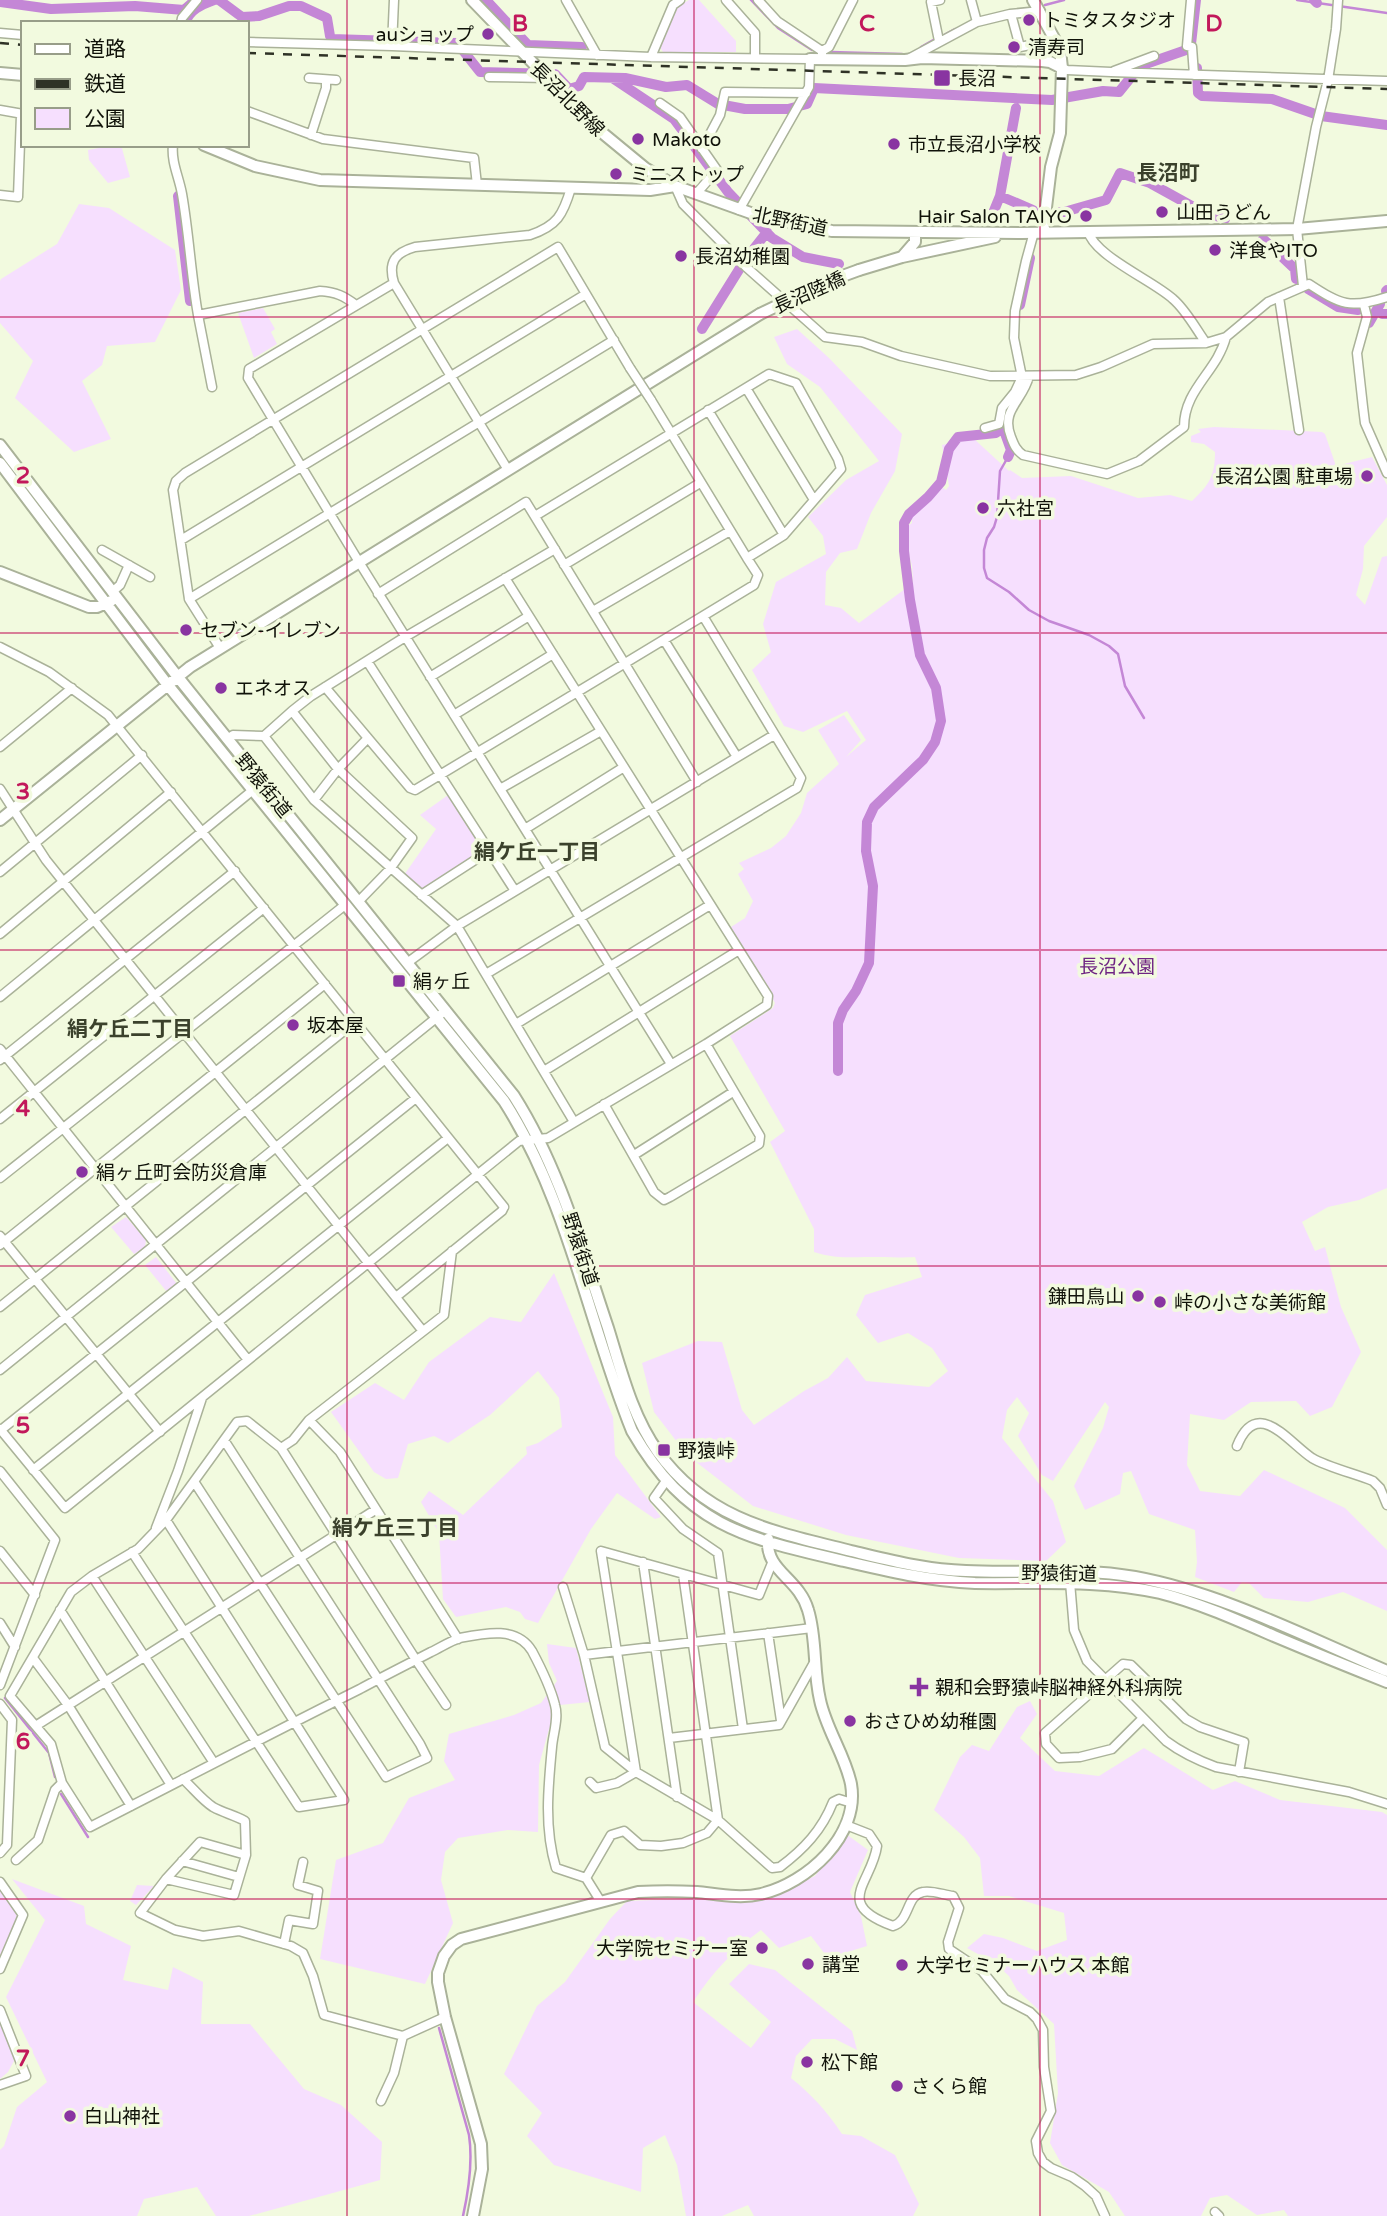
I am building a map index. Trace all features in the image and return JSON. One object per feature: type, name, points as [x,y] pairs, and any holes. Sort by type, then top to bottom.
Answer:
[{"type":"main road","name":"長沼北野線","points":[[472,0],[594,126],[627,155],[675,186]]},
{"type":"main road","points":[[1033,0],[1055,40],[1062,68],[1060,132],[1039,232]]},
{"type":"main road","points":[[810,59],[822,55],[905,61],[922,58],[1042,61],[1062,68]]},
{"type":"main road","points":[[0,73],[21,75]]},
{"type":"main road","name":"北野街道","points":[[209,147],[255,166],[320,180],[650,190],[675,186],[739,210],[780,222],[825,230],[1021,233],[1297,229],[1387,221]]},
{"type":"main road","points":[[902,257],[915,242],[915,233]]},
{"type":"main road","name":"長沼陸橋","points":[[0,820],[177,676],[760,314],[829,281],[859,270],[902,257],[1021,233]]},
{"type":"main road","name":"野猿街道","points":[[0,445],[177,676],[407,963],[504,1101],[528,1140],[556,1208],[624,1412],[642,1448],[681,1496],[714,1520],[767,1543],[897,1574],[976,1583],[1070,1582],[1140,1590],[1189,1602],[1387,1682]]},
{"type":"main road","name":"野猿街道","points":[[0,463],[166,684],[345,905],[514,1096],[540,1140],[561,1188],[633,1405],[649,1438],[676,1473],[695,1492],[723,1511],[769,1530],[924,1567],[1135,1577],[1189,1590],[1387,1671]]},
{"type":"main road","points":[[0,572],[83,605],[97,607],[115,595]]},
{"type":"main road","points":[[473,2216],[482,2169],[481,2144],[461,2098],[439,1992],[438,1973],[444,1956],[452,1945],[461,1939],[638,1892],[759,1895],[781,1888],[809,1870],[833,1846],[846,1825],[852,1803],[848,1773],[823,1712],[808,1609],[798,1589],[772,1563],[767,1543],[769,1530]]},
{"type":"street","points":[[181,21],[197,0]]},
{"type":"street","points":[[392,46],[394,0]]},
{"type":"street","points":[[566,0],[597,55]]},
{"type":"street","points":[[651,57],[673,5],[680,0]]},
{"type":"street","points":[[726,0],[755,33],[755,58]]},
{"type":"street","points":[[758,0],[777,21],[822,55],[829,47],[853,0]]},
{"type":"street","points":[[939,41],[931,2],[940,0]]},
{"type":"street","points":[[971,0],[977,22]]},
{"type":"street","points":[[1191,0],[1187,46],[1192,47],[1194,75]]},
{"type":"street","points":[[1303,286],[1297,229],[1328,80],[1338,0]]},
{"type":"street","points":[[905,61],[977,22],[1040,11]]},
{"type":"street","points":[[1011,14],[1020,47],[1055,40]]},
{"type":"street","points":[[0,33],[21,36]]},
{"type":"street","points":[[248,43],[651,57],[810,59],[809,87],[739,210]]},
{"type":"street","points":[[1111,72],[1154,56]]},
{"type":"street","points":[[1062,68],[1387,81]]},
{"type":"street","points":[[489,77],[548,78]]},
{"type":"street","points":[[309,78],[336,80]]},
{"type":"street","points":[[311,135],[326,88],[326,80]]},
{"type":"street","points":[[702,149],[720,115],[724,92],[806,93]]},
{"type":"street","points":[[660,103],[680,117],[717,170],[696,194]]},
{"type":"street","points":[[0,110],[21,115]]},
{"type":"street","points":[[248,111],[311,135],[343,143],[474,158],[477,185]]},
{"type":"street","points":[[0,195],[18,197],[21,136]]},
{"type":"street","points":[[173,147],[172,156],[182,194],[191,278],[212,387]]},
{"type":"street","points":[[675,186],[683,204],[746,267],[825,337],[862,342],[901,356],[990,376],[1076,375],[1153,344],[1206,342],[1226,337],[1256,311],[1303,286],[1309,285],[1339,302],[1364,304],[1387,297]]},
{"type":"street","points":[[508,470],[394,284],[391,269],[394,259],[403,250],[530,235],[544,230],[555,222],[565,209],[571,188]]},
{"type":"street","points":[[1039,232],[1015,311],[1014,338],[1026,386],[1009,412],[1006,425],[1016,450],[1023,455],[1107,474],[1139,461],[1184,427],[1184,413],[1188,402],[1222,352],[1226,337]]},
{"type":"street","points":[[1088,232],[1090,239],[1115,260],[1174,299],[1206,342]]},
{"type":"street","points":[[220,648],[189,599],[173,490],[176,481],[273,419],[558,247],[758,575],[754,585],[415,790],[410,788],[326,687]]},
{"type":"street","points":[[394,284],[249,369],[248,378],[378,594],[671,1064]]},
{"type":"street","points":[[198,315],[320,291],[342,295],[356,306]]},
{"type":"street","points":[[181,540],[586,294]]},
{"type":"street","points":[[1279,297],[1300,430]]},
{"type":"street","points":[[1364,304],[1367,317],[1357,353],[1363,407],[1366,423],[1387,473]]},
{"type":"street","points":[[189,599],[614,340]]},
{"type":"street","points":[[535,516],[769,374],[796,383],[841,468],[784,535],[747,558]]},
{"type":"street","points":[[985,428],[999,424],[1002,408],[1025,377]]},
{"type":"street","points":[[746,388],[814,500]]},
{"type":"street","points":[[708,410],[784,535]]},
{"type":"street","points":[[564,565],[700,482]]},
{"type":"street","points":[[378,594],[526,502],[696,782]]},
{"type":"street","points":[[593,611],[730,531]]},
{"type":"street","points":[[227,739],[233,735],[264,736],[292,711],[326,687],[555,549]]},
{"type":"street","points":[[102,550],[150,577]]},
{"type":"street","points":[[115,595],[129,565]]},
{"type":"street","points":[[416,1098],[0,1430],[65,1508],[519,1141],[540,1140],[574,1122],[767,1005],[768,996],[505,578]]},
{"type":"street","points":[[430,677],[529,616]]},
{"type":"street","points":[[486,974],[797,788],[801,778],[703,616]]},
{"type":"street","points":[[664,640],[737,757]]},
{"type":"street","points":[[0,647],[49,672],[117,724],[504,1207]]},
{"type":"street","points":[[454,715],[553,654]]},
{"type":"street","points":[[368,661],[515,891]]},
{"type":"street","points":[[0,747],[72,688]]},
{"type":"street","points":[[292,711],[338,769],[412,838],[390,869],[358,902]]},
{"type":"street","points":[[500,789],[601,731]]},
{"type":"street","points":[[407,963],[457,926],[774,735]]},
{"type":"street","points":[[264,736],[314,800],[457,926],[574,1122]]},
{"type":"street","points":[[314,800],[338,769],[368,738]]},
{"type":"street","points":[[0,872],[142,755]]},
{"type":"street","points":[[524,829],[624,768]]},
{"type":"street","points":[[0,789],[64,882],[422,1330]]},
{"type":"street","points":[[0,997],[253,790]]},
{"type":"street","points":[[0,934],[171,792]]},
{"type":"street","points":[[421,895],[489,851]]},
{"type":"street","points":[[235,872],[2,1055],[248,1360]]},
{"type":"street","points":[[0,1178],[345,905]]},
{"type":"street","points":[[516,1024],[710,905]]},
{"type":"street","points":[[0,1119],[264,908]]},
{"type":"street","points":[[544,1071],[739,950]]},
{"type":"street","points":[[160,1432],[2,1241],[325,985]]},
{"type":"street","points":[[0,1370],[442,1014]]},
{"type":"street","points":[[0,1307],[355,1022]]},
{"type":"street","points":[[604,1104],[654,1192],[663,1200],[759,1144],[760,1136],[706,1044]]},
{"type":"street","points":[[634,1156],[733,1092]]},
{"type":"street","points":[[33,1470],[448,1138]]},
{"type":"street","points":[[396,1297],[504,1207]]},
{"type":"street","points":[[396,1297],[504,1207]]},
{"type":"street","points":[[281,1448],[293,1440],[309,1420],[444,1315],[452,1251]]},
{"type":"street","points":[[155,1530],[202,1398]]},
{"type":"street","points":[[309,1420],[340,1452],[458,1639]]},
{"type":"street","points":[[446,1704],[416,1660],[281,1448],[247,1421],[237,1422],[166,1520],[132,1552],[71,1592],[10,1696],[51,1744],[62,1783],[90,1827],[378,1679],[416,1660],[458,1639],[505,1633],[524,1640],[556,1706],[547,1821],[551,1854],[556,1868],[586,1878],[601,1902]]},
{"type":"street","points":[[1237,1446],[1242,1434],[1250,1427],[1269,1424],[1312,1458],[1373,1481],[1380,1488],[1387,1505]]},
{"type":"street","points":[[195,1483],[386,1777],[427,1758],[225,1440]]},
{"type":"street","points":[[0,1471],[55,1540],[0,1685]]},
{"type":"street","points":[[666,1480],[654,1498],[683,1530],[718,1553],[743,1729]]},
{"type":"street","points":[[37,1725],[375,1510]]},
{"type":"street","points":[[132,1552],[299,1807],[344,1800],[166,1520]]},
{"type":"street","points":[[0,1551],[34,1595]]},
{"type":"street","points":[[636,1772],[601,1551],[759,1595],[772,1563]]},
{"type":"street","points":[[643,1562],[677,1797]]},
{"type":"street","points":[[683,1574],[718,1821]]},
{"type":"street","points":[[92,1576],[214,1763]]},
{"type":"street","points":[[1070,1582],[1072,1618],[1079,1646],[1087,1661],[1166,1741],[1180,1751],[1197,1760],[1239,1772],[1349,1792],[1387,1804]]},
{"type":"street","points":[[563,1587],[584,1655],[605,1747],[636,1772],[718,1821],[772,1868],[780,1867],[816,1835],[833,1802],[839,1799],[852,1803]]},
{"type":"street","points":[[60,1610],[171,1785]]},
{"type":"street","points":[[0,1623],[15,1647]]},
{"type":"street","points":[[584,1655],[812,1628]]},
{"type":"street","points":[[768,1633],[781,1721]]},
{"type":"street","points":[[33,1658],[68,1705],[131,1806]]},
{"type":"street","points":[[669,1738],[779,1725],[815,1661]]},
{"type":"street","points":[[1143,1718],[1112,1749],[1080,1757],[1059,1758],[1045,1744],[1045,1733],[1123,1664],[1131,1665],[1186,1719],[1200,1727],[1244,1742],[1239,1772]]},
{"type":"street","points":[[0,1704],[12,1720],[7,1845],[0,1853]]},
{"type":"street","points":[[590,1782],[596,1787],[617,1783],[636,1772]]},
{"type":"street","points":[[166,1879],[233,1895],[246,1855],[245,1821],[209,1805],[183,1779]]},
{"type":"street","points":[[16,1860],[38,1840],[55,1790],[62,1783]]},
{"type":"street","points":[[586,1878],[611,1835],[624,1831],[640,1845],[661,1846],[683,1843],[707,1833],[718,1821]]},
{"type":"street","points":[[846,1825],[869,1834],[877,1846],[859,1888],[863,1906],[870,1915],[893,1926],[903,1919],[918,1894],[925,1891],[953,1896],[959,1908],[948,1942],[949,1949],[982,1971],[1005,1999],[1030,2012],[1037,2020],[1042,2030],[1051,2111],[1036,2141],[1038,2153],[1042,2162],[1072,2177],[1096,2196],[1105,2216]]},
{"type":"street","points":[[246,1855],[200,1842],[140,1913],[175,1930],[203,1936],[239,1931],[285,1944],[303,1953],[324,2015],[403,2036],[444,2017]]},
{"type":"street","points":[[182,1861],[239,1877]]},
{"type":"street","points":[[285,1944],[289,1920],[313,1924],[318,1891],[298,1885],[303,1862]]},
{"type":"street","points":[[0,1882],[23,1915],[0,1969]]},
{"type":"street","points":[[0,2010],[26,2076],[0,2085]]},
{"type":"street","points":[[381,2101],[394,2073],[403,2036]]},
{"type":"green space","points":[[689,0],[699,0],[736,41],[736,52],[663,52],[660,47],[676,8]]},
{"type":"green space","points":[[122,147],[130,177],[108,183],[89,160],[88,150]]},
{"type":"green space","points":[[79,204],[109,208],[175,250],[181,290],[155,342],[107,346],[102,365],[82,381],[111,439],[74,452],[15,398],[33,361],[0,323],[0,281],[57,244]]},
{"type":"green space","points":[[263,308],[275,329],[271,332],[277,344],[254,358],[238,313]]},
{"type":"green space","name":"長沼公園","points":[[797,329],[829,358],[902,434],[895,471],[871,513],[857,549],[840,553],[826,572],[825,605],[841,608],[859,623],[913,583],[912,565],[901,531],[912,523],[912,517],[942,487],[946,490],[949,486],[942,445],[973,438],[1009,471],[1022,478],[1071,476],[1138,498],[1170,495],[1192,501],[1210,480],[1215,460],[1215,452],[1204,444],[1191,442],[1191,436],[1201,432],[1198,429],[1214,427],[1322,432],[1336,466],[1372,457],[1387,485],[1387,517],[1364,546],[1363,569],[1356,595],[1365,605],[1382,557],[1387,556],[1387,1188],[1359,1200],[1328,1207],[1302,1222],[1315,1251],[1325,1247],[1341,1307],[1361,1352],[1332,1407],[1310,1416],[1296,1401],[1251,1402],[1224,1420],[1190,1414],[1187,1465],[1200,1491],[1240,1496],[1264,1470],[1345,1508],[1387,1550],[1387,1611],[1343,1592],[1308,1602],[1264,1598],[1249,1583],[1242,1582],[1234,1592],[1195,1577],[1195,1530],[1149,1514],[1131,1471],[1123,1473],[1120,1494],[1085,1510],[1074,1486],[1103,1428],[1109,1407],[1105,1402],[1053,1481],[1042,1475],[1018,1436],[1029,1413],[1017,1397],[1007,1410],[1002,1438],[1053,1501],[1066,1542],[1046,1561],[959,1558],[846,1535],[753,1506],[687,1455],[654,1412],[642,1363],[698,1341],[722,1342],[742,1410],[754,1425],[828,1378],[847,1357],[866,1381],[929,1387],[948,1371],[932,1348],[908,1333],[878,1343],[856,1315],[865,1295],[922,1277],[915,1257],[842,1257],[814,1252],[814,1229],[770,1142],[785,1131],[730,1036],[773,1008],[775,1003],[731,927],[745,918],[753,901],[738,874],[744,869],[739,863],[771,848],[786,836],[801,813],[807,793],[839,764],[818,730],[844,715],[861,740],[846,757],[866,740],[847,711],[803,732],[784,726],[752,670],[771,652],[763,624],[776,582],[826,554],[823,536],[808,517],[846,480],[879,461],[820,387],[787,364],[774,337]]},
{"type":"green space","points":[[451,793],[489,851],[421,895],[402,878],[436,829],[420,815]]},
{"type":"green space","points":[[126,1217],[146,1240],[145,1247],[134,1254],[111,1227]]},
{"type":"green space","points":[[156,1257],[177,1284],[167,1292],[145,1265]]},
{"type":"green space","points":[[554,1273],[613,1417],[615,1455],[661,1517],[655,1519],[617,1493],[591,1529],[538,1623],[525,1619],[520,1612],[506,1607],[456,1617],[443,1599],[439,1533],[421,1502],[429,1491],[463,1515],[527,1454],[526,1447],[538,1443],[562,1427],[559,1398],[538,1371],[490,1415],[448,1443],[434,1436],[408,1444],[398,1478],[386,1479],[374,1472],[331,1412],[375,1383],[404,1400],[429,1362],[490,1317],[521,1322]]},
{"type":"green space","points":[[547,1644],[576,1648],[590,1702],[560,1705],[549,1729],[539,1765],[538,1832],[508,1830],[458,1838],[445,1852],[441,1880],[453,1923],[425,1984],[320,1959],[336,1860],[383,1843],[409,1798],[455,1780],[444,1761],[449,1734],[514,1715],[541,1703],[557,1681],[549,1663]]},
{"type":"green space","points":[[1030,1701],[1037,1714],[1020,1738],[1055,1771],[1099,1776],[1144,1748],[1213,1790],[1235,1781],[1280,1800],[1382,1812],[1387,1815],[1387,2216],[1288,2216],[1284,2210],[1257,2215],[1227,2195],[1210,2198],[1201,2216],[1125,2216],[1109,2192],[1062,2165],[1050,2143],[1058,2093],[1054,2024],[1017,1990],[1009,1976],[996,1964],[967,1948],[984,1934],[1037,1951],[1067,1940],[1064,1913],[1009,1896],[984,1896],[980,1858],[964,1837],[934,1810],[960,1757],[972,1745],[989,1751],[1017,1707]]},
{"type":"green space","points":[[846,1834],[868,1850],[850,1892],[861,1916],[867,1946],[828,1958],[811,1936],[779,1948],[761,1930],[724,1963],[693,2002],[751,2048],[771,2022],[729,1984],[749,1964],[775,1970],[852,2031],[857,2050],[835,2039],[812,2039],[796,2056],[791,2078],[819,2104],[842,2134],[861,2136],[895,2155],[919,2204],[913,2216],[754,2216],[748,2205],[722,2216],[686,2216],[677,2165],[665,2135],[643,2148],[641,2192],[554,2165],[527,2136],[542,2113],[504,2074],[537,2006],[565,1982],[610,1919],[627,1901],[774,1896],[815,1876]]},
{"type":"green space","points":[[12,1879],[84,1906],[86,1924],[131,1946],[123,1980],[168,1990],[173,1967],[203,1982],[201,2024],[250,2024],[304,2089],[341,2105],[382,2142],[380,2180],[249,2216],[216,2216],[197,2187],[144,2199],[137,2216],[0,2216],[0,2150],[4,2146],[17,2107],[47,2082],[6,1997],[45,1920]]},
{"type":"green space","points":[[137,1885],[154,1886],[136,1905],[130,1901]]},
{"type":"green space","points":[[0,1888],[19,1915],[0,1956]]},
{"type":"green space","points":[[0,2022],[10,2043],[14,2061],[0,2079]]},
{"type":"waterway","points":[[186,21],[193,11],[214,0]]},
{"type":"waterway","points":[[219,0],[242,17],[259,16],[289,6],[301,6],[327,18],[332,39],[457,43],[480,72],[555,74],[569,89],[579,86],[584,77],[625,78],[666,87],[687,85],[718,104],[745,109],[788,109],[807,104],[814,88],[1052,100],[1103,91],[1119,92],[1140,66],[1186,50],[1191,44],[1196,0]]},
{"type":"waterway","points":[[486,0],[528,45],[582,47]]},
{"type":"waterway","points":[[751,0],[778,28],[812,50]]},
{"type":"waterway","points":[[1045,5],[1064,0]]},
{"type":"waterway","points":[[1297,0],[1387,13]]},
{"type":"waterway","points":[[1314,0],[1317,3]]},
{"type":"waterway","points":[[0,2],[51,9],[135,6],[184,10],[192,3]]},
{"type":"waterway","points":[[942,36],[955,29]]},
{"type":"waterway","points":[[921,47],[935,39]]},
{"type":"waterway","points":[[831,52],[902,54]]},
{"type":"waterway","points":[[1197,68],[1198,93],[1202,96],[1272,99],[1321,116],[1387,125]]},
{"type":"waterway","points":[[614,79],[674,119],[728,192],[772,238],[803,257],[839,264]]},
{"type":"waterway","points":[[991,218],[1000,196],[1016,108]]},
{"type":"waterway","points":[[1057,212],[1106,200],[1120,173],[1150,183],[1197,209],[1225,219]]},
{"type":"waterway","points":[[178,196],[190,301]]},
{"type":"waterway","points":[[1000,196],[1033,210]]},
{"type":"waterway","points":[[702,329],[745,260],[767,232]]},
{"type":"waterway","points":[[1263,239],[1295,269],[1296,279]]},
{"type":"waterway","points":[[1020,305],[1030,258]]},
{"type":"waterway","points":[[1308,289],[1338,307],[1358,310]]},
{"type":"waterway","points":[[1369,323],[1380,304]]},
{"type":"waterway","points":[[1382,314],[1387,314]]},
{"type":"waterway","points":[[1002,425],[1011,450],[1008,457]]},
{"type":"waterway","points":[[838,1071],[838,1023],[869,963],[873,886],[866,851],[867,822],[874,807],[923,760],[935,742],[941,721],[936,688],[920,655],[904,551],[904,523],[909,514],[941,482],[949,449],[958,437],[996,433],[1002,428]]},
{"type":"waterway","points":[[1008,457],[1000,471],[997,517],[984,550],[987,578],[1009,592],[1029,610],[1049,621],[1089,635],[1118,654],[1125,686],[1144,718]]},
{"type":"waterway","points":[[5,1698],[49,1753],[55,1777]]},
{"type":"waterway","points":[[61,1794],[88,1837]]},
{"type":"waterway","points":[[439,2028],[469,2135],[470,2175],[463,2216]]},
{"type":"railway","points":[[0,43],[21,45]]},
{"type":"railway","points":[[248,53],[1387,89]]},
{"type":"place","name":"トミタスタジオ","points":[[1029,20]]},
{"type":"place","name":"auショップ","points":[[488,34]]},
{"type":"place","name":"清寿司","points":[[1014,47]]},
{"type":"place","name":"長沼","points":[[942,78]]},
{"type":"place","name":"Makoto","points":[[638,139]]},
{"type":"place","name":"市立長沼小学校","points":[[894,144]]},
{"type":"place","name":"ミニストップ","points":[[616,174]]},
{"type":"place","name":"山田うどん","points":[[1162,212]]},
{"type":"place","name":"Hair Salon TAIYO","points":[[1086,216]]},
{"type":"place","name":"洋食やITO","points":[[1215,250]]},
{"type":"place","name":"長沼幼稚園","points":[[681,256]]},
{"type":"place","name":"長沼公園 駐車場","points":[[1367,476]]},
{"type":"place","name":"六社宮","points":[[983,508]]},
{"type":"place","name":"セブン-イレブン","points":[[186,630]]},
{"type":"place","name":"エネオス","points":[[221,688]]},
{"type":"place","name":"絹ヶ丘","points":[[399,981]]},
{"type":"place","name":"坂本屋","points":[[293,1025]]},
{"type":"place","name":"絹ヶ丘町会防災倉庫","points":[[82,1172]]},
{"type":"place","name":"鎌田鳥山","points":[[1138,1296]]},
{"type":"place","name":"峠の小さな美術館","points":[[1160,1302]]},
{"type":"place","name":"野猿峠","points":[[664,1450]]},
{"type":"place","name":"親和会野猿峠脳神経外科病院","points":[[919,1687]]},
{"type":"place","name":"おさひめ幼稚園","points":[[850,1721]]},
{"type":"place","name":"大学院セミナー室","points":[[762,1948]]},
{"type":"place","name":"講堂","points":[[808,1964]]},
{"type":"place","name":"大学セミナーハウス 本館","points":[[902,1965]]},
{"type":"place","name":"松下館","points":[[807,2062]]},
{"type":"place","name":"さくら館","points":[[897,2086]]},
{"type":"place","name":"白山神社","points":[[70,2116]]},
{"type":"district","name":"長沼町","points":[[1168,173]]},
{"type":"district","name":"絹ケ丘一丁目","points":[[537,852]]},
{"type":"district","name":"絹ケ丘二丁目","points":[[130,1029]]},
{"type":"district","name":"絹ケ丘三丁目","points":[[395,1528]]}]
